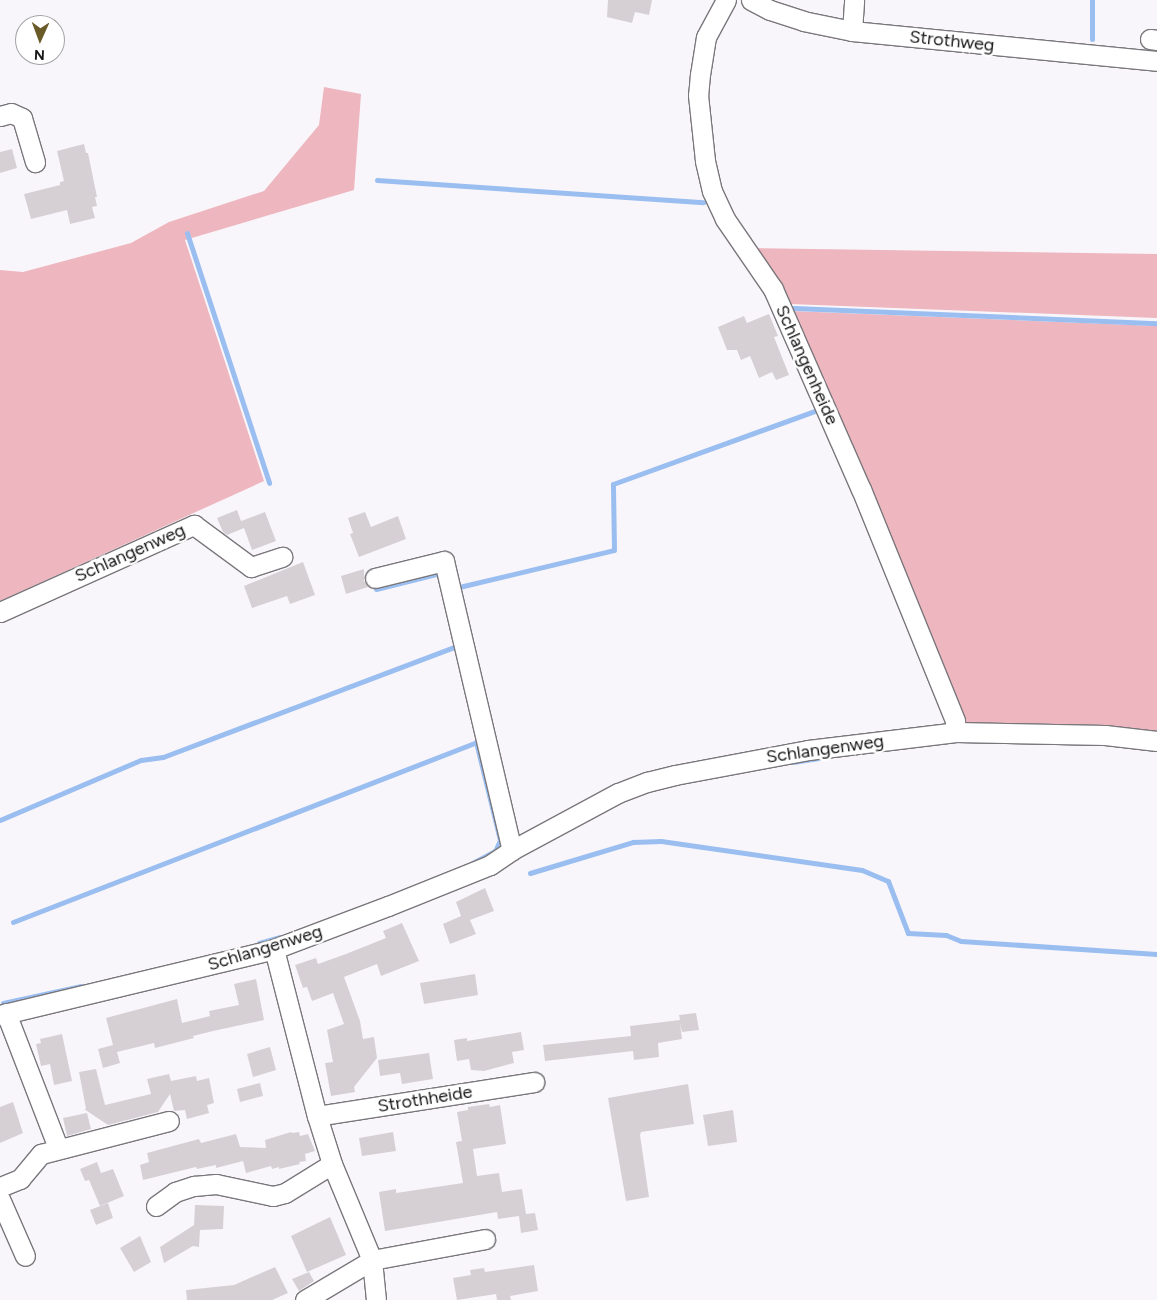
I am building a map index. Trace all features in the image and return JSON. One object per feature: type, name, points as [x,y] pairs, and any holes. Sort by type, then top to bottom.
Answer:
[{"type":"street","name":"Schlangenheide","points":[[726,0],[706,37],[698,95],[704,161],[712,190],[725,220],[773,288],[861,489],[955,722],[956,732]]},
{"type":"street","name":"Strothweg","points":[[751,0],[770,10],[802,21],[852,31],[1157,61]]},
{"type":"street","points":[[852,31],[854,0]]},
{"type":"street","points":[[0,116],[11,114],[22,118],[35,162]]},
{"type":"street","name":"Schlangenweg","points":[[0,612],[194,525],[251,567],[282,557]]},
{"type":"street","points":[[375,578],[444,561],[512,850]]},
{"type":"street","name":"Schlangenweg","points":[[58,1148],[3,1014],[274,950],[490,865],[512,850],[618,793],[647,782],[808,750],[956,732],[1105,735],[1157,741]]},
{"type":"street","points":[[274,950],[317,1116],[332,1164],[372,1260],[376,1300]]},
{"type":"street","name":"Strothheide","points":[[317,1116],[534,1082]]},
{"type":"street","points":[[0,1187],[20,1179],[41,1154],[58,1148],[169,1121]]},
{"type":"street","points":[[156,1206],[175,1192],[194,1186],[216,1184],[272,1196],[285,1193],[332,1164]]},
{"type":"street","points":[[0,1199],[24,1256]]},
{"type":"street","points":[[305,1300],[372,1260],[485,1239]]},
{"type":"shaded area","points":[[324,87],[361,94],[354,190],[185,240],[264,481],[0,601],[0,270],[23,272],[131,243],[169,222],[264,191],[319,125]]},
{"type":"shaded area","points":[[752,248],[1157,254],[1157,318],[790,304]]},
{"type":"shaded area","points":[[791,311],[1157,326],[1157,732],[1104,725],[965,722]]},
{"type":"building","points":[[608,0],[652,0],[649,15],[635,12],[632,23],[607,17]]},
{"type":"building","points":[[84,144],[86,153],[88,153],[97,197],[95,197],[97,206],[92,207],[95,218],[70,224],[67,210],[31,219],[24,194],[60,185],[60,182],[64,181],[57,151]]},
{"type":"building","points":[[12,149],[17,168],[0,173],[0,152]]},
{"type":"building","points":[[769,314],[778,336],[774,337],[789,375],[776,380],[772,372],[759,378],[750,356],[741,360],[737,350],[727,350],[718,327],[744,316],[747,323]]},
{"type":"building","points":[[237,510],[241,521],[265,512],[276,541],[252,550],[244,528],[227,535],[223,532],[217,518]]},
{"type":"building","points":[[365,512],[371,527],[398,516],[406,539],[359,557],[350,534],[353,533],[348,518]]},
{"type":"building","points":[[303,562],[315,595],[290,604],[287,596],[252,608],[244,586]]},
{"type":"building","points":[[364,569],[364,581],[368,587],[346,594],[341,576]]},
{"type":"building","points":[[485,888],[494,911],[470,920],[476,934],[450,944],[443,924],[461,916],[456,902]]},
{"type":"building","points":[[402,923],[419,961],[381,976],[377,964],[344,977],[360,1021],[363,1039],[374,1037],[377,1058],[354,1087],[355,1092],[331,1096],[325,1063],[333,1062],[327,1030],[344,1024],[333,993],[312,1001],[307,987],[303,988],[295,965],[316,958],[318,964],[346,954],[386,938],[383,931]]},
{"type":"building","points":[[475,974],[478,995],[424,1004],[420,983]]},
{"type":"building","points":[[256,979],[264,1020],[193,1036],[194,1038],[155,1048],[154,1043],[117,1052],[120,1063],[103,1068],[98,1049],[113,1045],[106,1018],[177,999],[182,1023],[210,1016],[209,1011],[239,1005],[234,984]]},
{"type":"building","points":[[696,1013],[699,1030],[682,1032],[680,1023],[682,1039],[658,1043],[659,1057],[634,1060],[633,1051],[545,1061],[543,1045],[631,1036],[630,1026],[680,1020],[679,1015]]},
{"type":"building","points":[[521,1032],[524,1050],[512,1052],[514,1063],[484,1071],[471,1070],[469,1059],[457,1061],[454,1040],[467,1038],[467,1041]]},
{"type":"building","points":[[62,1034],[72,1081],[54,1085],[50,1064],[41,1066],[36,1044],[41,1043],[40,1039]]},
{"type":"building","points":[[270,1047],[276,1070],[253,1077],[247,1054]]},
{"type":"building","points":[[429,1053],[433,1079],[402,1084],[400,1073],[380,1076],[378,1060]]},
{"type":"building","points":[[96,1069],[105,1105],[151,1094],[147,1079],[169,1074],[171,1081],[196,1076],[197,1081],[209,1078],[214,1103],[207,1105],[209,1113],[187,1119],[185,1110],[174,1111],[170,1094],[158,1112],[108,1125],[84,1109],[86,1109],[79,1072]]},
{"type":"building","points":[[260,1083],[263,1096],[240,1102],[237,1089]]},
{"type":"building","points":[[688,1084],[694,1124],[641,1132],[649,1197],[626,1201],[608,1098]]},
{"type":"building","points":[[13,1102],[23,1133],[0,1143],[0,1107]]},
{"type":"building","points":[[489,1104],[490,1107],[500,1105],[506,1144],[473,1149],[477,1176],[499,1173],[502,1192],[522,1189],[526,1214],[535,1213],[538,1230],[521,1233],[519,1216],[498,1219],[497,1212],[385,1231],[379,1192],[396,1189],[396,1193],[463,1183],[456,1142],[462,1141],[457,1112],[468,1110],[468,1107]]},
{"type":"building","points":[[733,1110],[737,1142],[708,1146],[703,1115]]},
{"type":"building","points":[[87,1113],[91,1129],[67,1136],[63,1118]]},
{"type":"building","points":[[291,1132],[299,1132],[300,1136],[308,1134],[315,1151],[305,1154],[306,1161],[299,1162],[300,1164],[279,1169],[279,1167],[272,1169],[271,1166],[246,1173],[243,1161],[216,1168],[216,1165],[197,1169],[196,1167],[143,1180],[140,1165],[149,1162],[147,1153],[199,1139],[201,1143],[236,1134],[240,1147],[266,1148],[265,1140]]},
{"type":"building","points":[[393,1132],[396,1151],[362,1156],[359,1138]]},
{"type":"building","points":[[97,1162],[101,1173],[113,1169],[124,1196],[100,1206],[89,1180],[85,1181],[80,1169]]},
{"type":"building","points":[[108,1203],[113,1218],[96,1225],[90,1210]]},
{"type":"building","points":[[195,1205],[224,1206],[223,1229],[200,1230],[199,1247],[193,1246],[164,1263],[160,1247],[194,1225]]},
{"type":"building","points":[[330,1217],[346,1255],[307,1272],[291,1236]]},
{"type":"building","points":[[140,1236],[151,1262],[134,1272],[120,1248]]},
{"type":"building","points":[[534,1265],[538,1291],[510,1296],[511,1300],[497,1300],[496,1294],[457,1300],[453,1278],[471,1275],[470,1270],[484,1268],[485,1272]]},
{"type":"building","points":[[275,1267],[288,1293],[272,1300],[187,1300],[186,1290],[234,1285]]},
{"type":"building","points":[[309,1272],[314,1281],[299,1291],[292,1279]]},
{"type":"waterway","points":[[1092,0],[1092,39]]},
{"type":"waterway","points":[[377,180],[703,202]]},
{"type":"waterway","points":[[187,233],[269,483]]},
{"type":"waterway","points":[[794,308],[1157,323]]},
{"type":"waterway","points":[[459,587],[614,550],[613,484],[820,409]]},
{"type":"waterway","points":[[376,589],[440,573],[440,577]]},
{"type":"waterway","points":[[0,820],[141,760],[163,757],[456,646],[456,644]]},
{"type":"waterway","points":[[13,922],[476,742],[500,840],[495,851],[472,863]]},
{"type":"waterway","points":[[793,762],[819,758]]},
{"type":"waterway","points":[[530,873],[633,842],[661,841],[862,870],[888,881],[908,933],[946,935],[961,941],[1157,954]]},
{"type":"waterway","points":[[259,943],[280,937]]},
{"type":"waterway","points":[[3,1003],[81,986]]}]
